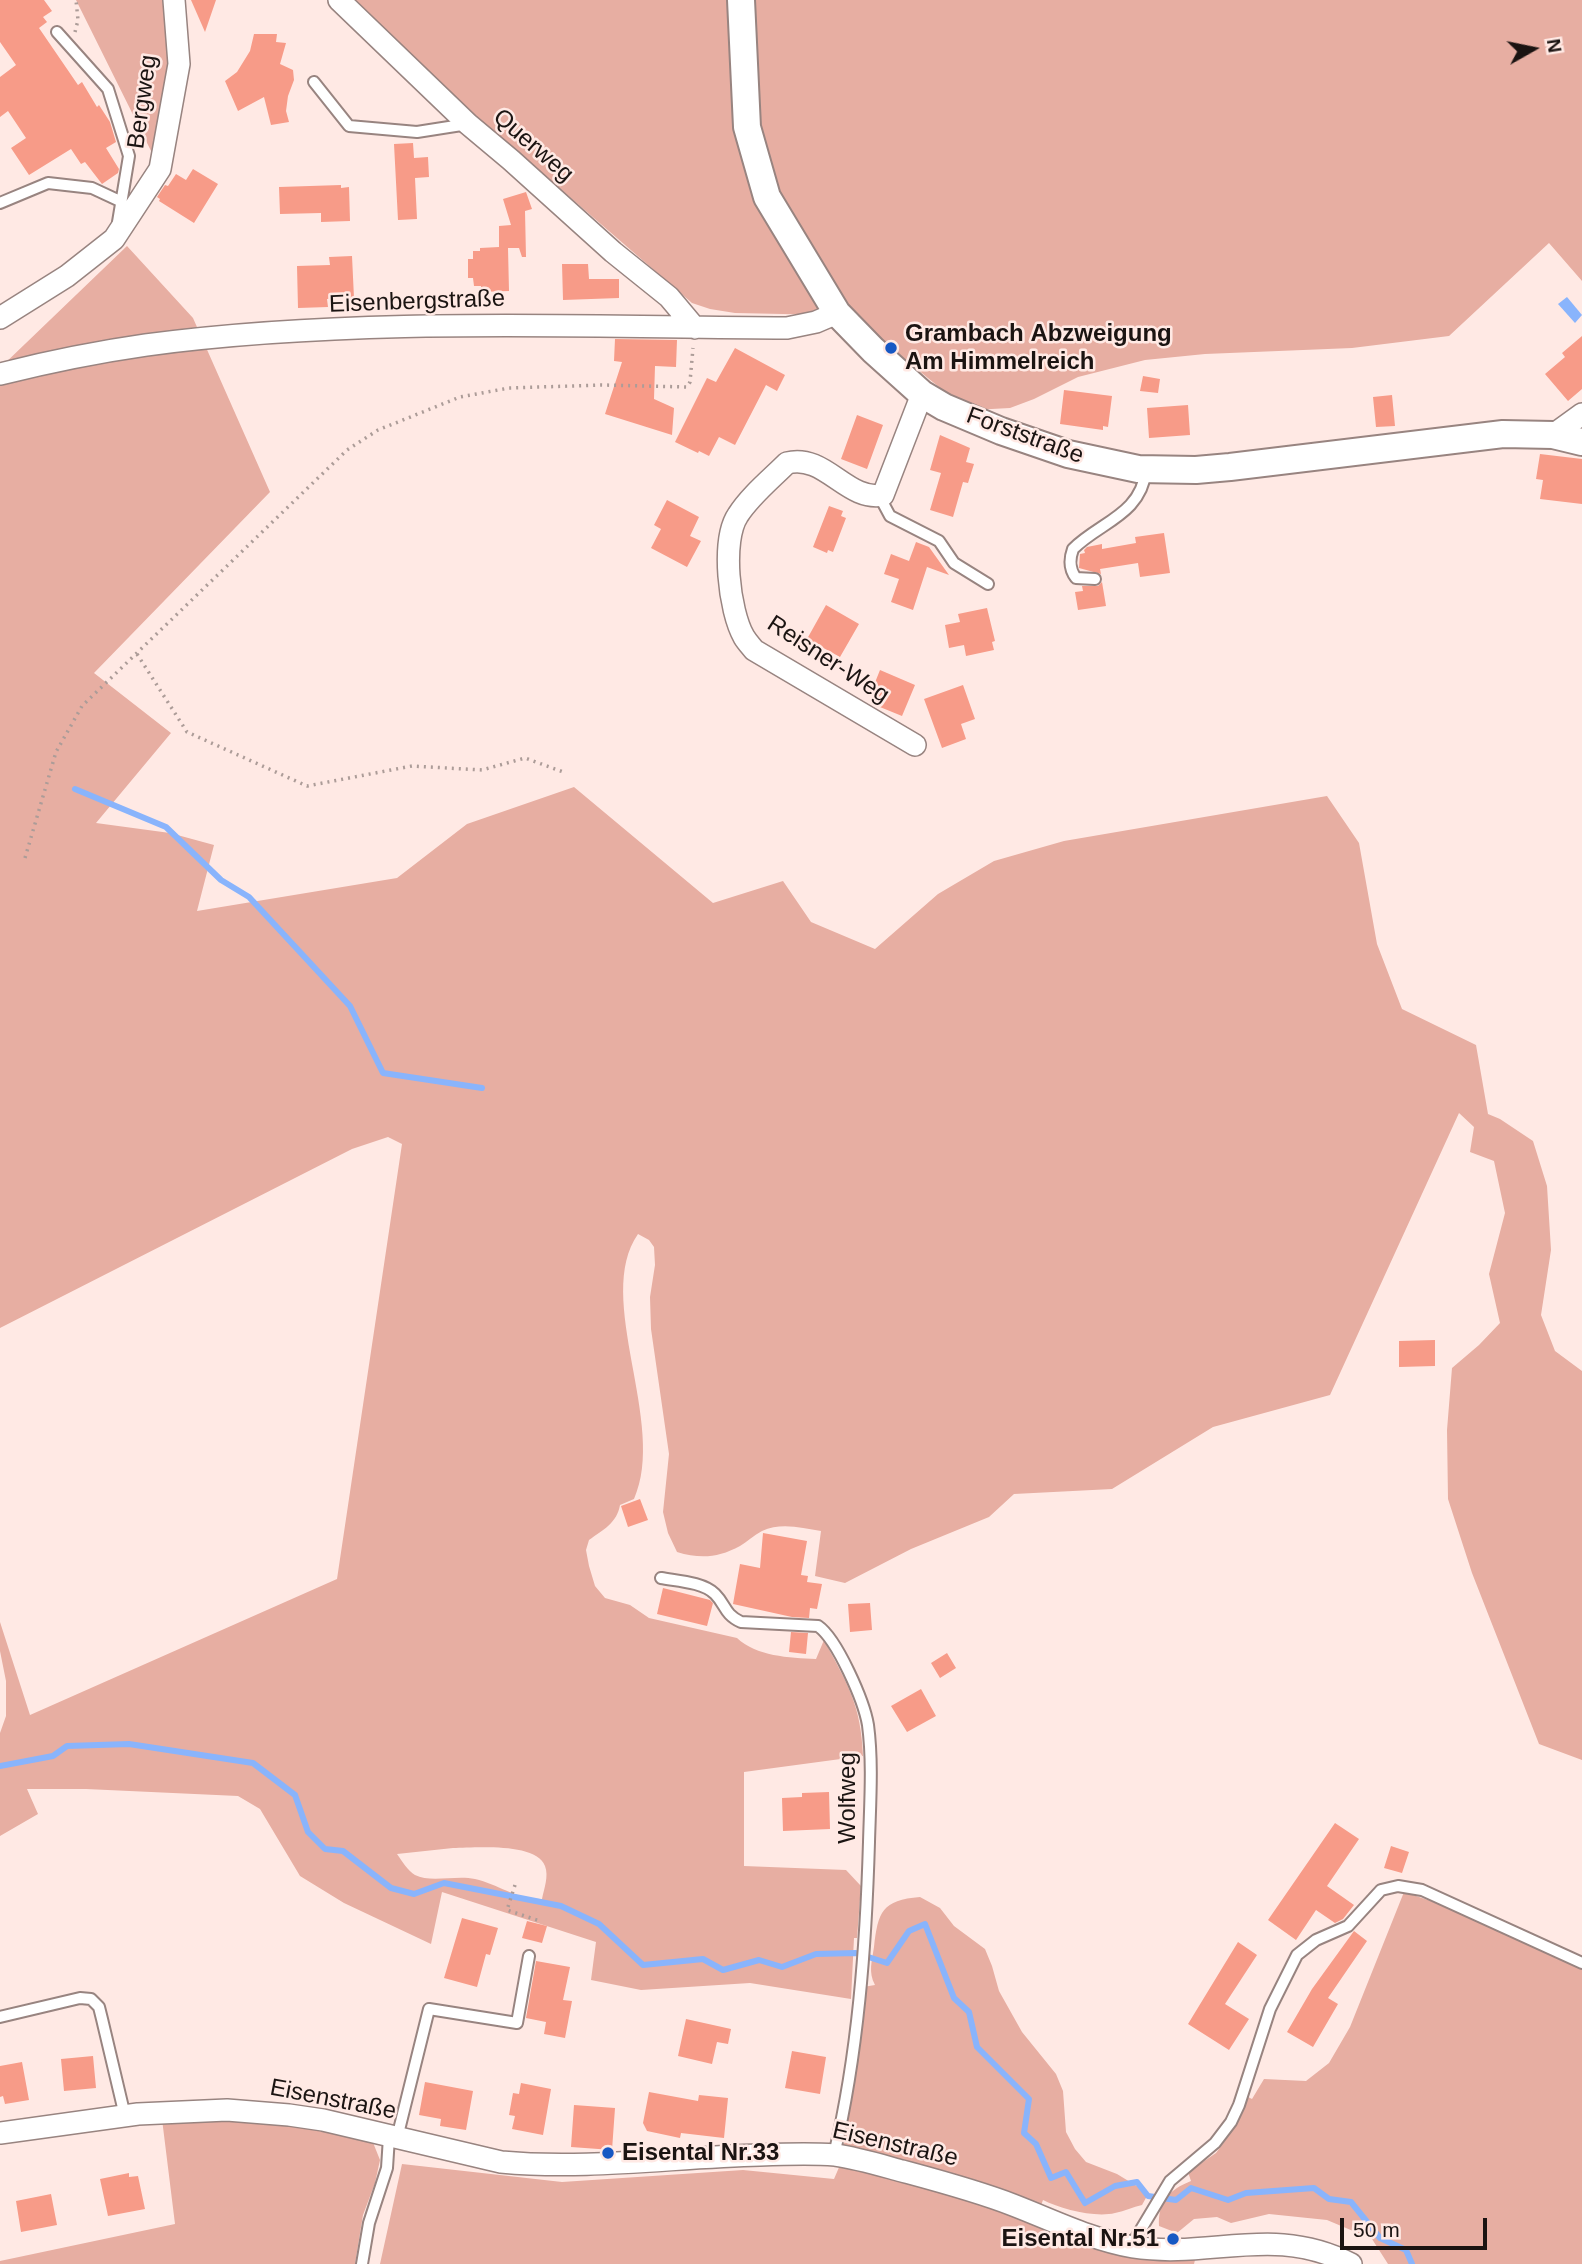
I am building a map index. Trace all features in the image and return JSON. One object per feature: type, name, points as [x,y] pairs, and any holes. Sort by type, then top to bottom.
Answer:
[{"type":"street","name":"Bergweg","points":[[0,318],[66,276],[114,239],[160,169],[179,64],[174,0]]},
{"type":"street","name":"Querweg","points":[[339,0],[468,124],[613,252],[669,297],[695,328]]},
{"type":"street","name":"Forststraße","points":[[741,0],[747,127],[767,197],[838,313],[873,350],[922,394],[944,407],[1000,431],[1068,454],[1146,470],[1230,467],[1466,437],[1530,433],[1582,442]]},
{"type":"street","name":"Eisenbergstraße","points":[[0,374],[146,345],[274,333],[537,325],[787,328],[816,322],[838,313]]},
{"type":"street","points":[[883,495],[922,394]]},
{"type":"street","points":[[1553,435],[1582,414]]},
{"type":"street","name":"Reisner-Weg","points":[[883,495],[865,496],[812,463],[797,460],[786,463],[738,514],[729,532],[734,610],[744,636],[754,650],[915,745]]},
{"type":"street","name":"Eisenstraße","points":[[0,2133],[192,2110],[254,2111],[323,2120],[501,2162],[531,2165],[580,2165],[712,2156],[834,2155],[963,2188],[1092,2235],[1131,2246],[1174,2249],[1270,2242],[1319,2250],[1352,2264]]},
{"type":"lane","name":"Bergweg","points":[[57,32],[108,89],[129,156],[114,239]]},
{"type":"lane","points":[[314,82],[349,125],[417,132],[468,124]]},
{"type":"lane","points":[[0,203],[48,183],[92,188],[122,202]]},
{"type":"lane","points":[[1095,579],[1076,578],[1071,572],[1073,550],[1118,518],[1142,490],[1146,470]]},
{"type":"lane","points":[[883,495],[883,503],[890,516],[939,541],[954,564],[988,584]]},
{"type":"lane","name":"Wolfweg","points":[[661,1578],[709,1589],[731,1617],[741,1622],[818,1626],[830,1637],[855,1685],[866,1715],[869,1752],[868,1887],[847,2096],[834,2155]]},
{"type":"lane","points":[[1131,2246],[1170,2181],[1215,2143],[1231,2122],[1270,2009],[1297,1955],[1316,1940],[1348,1926],[1381,1890],[1398,1886],[1422,1890],[1582,1963]]},
{"type":"lane","points":[[362,2264],[369,2223],[387,2168],[429,2009],[516,2023],[529,1956]]},
{"type":"lane","points":[[0,2017],[80,1998],[91,1999],[99,2007],[125,2116]]},
{"type":"path","points":[[72,48],[78,20],[76,0]]},
{"type":"path","points":[[25,859],[56,752],[82,706],[347,450],[378,430],[460,397],[509,388],[602,385],[687,387],[690,382],[695,328]]},
{"type":"path","points":[[137,654],[187,732],[307,786],[412,766],[482,770],[525,758],[566,773]]},
{"type":"path","points":[[515,1885],[507,1910],[540,1921]]},
{"type":"shaded area","points":[[76,0],[184,0],[159,167]]},
{"type":"shaded area","points":[[351,0],[1582,0],[1582,281],[1549,243],[1449,336],[1352,348],[1205,354],[1145,360],[1078,377],[1010,408],[973,410],[956,401],[873,333],[831,315],[735,313],[692,303],[468,109]]},
{"type":"shaded area","points":[[127,246],[193,318],[270,492],[94,673],[171,733],[96,823],[170,833],[214,845],[197,911],[397,878],[467,824],[574,787],[713,903],[783,881],[811,922],[875,949],[938,894],[994,861],[1064,841],[1327,796],[1359,843],[1377,944],[1402,1009],[1476,1045],[1488,1114],[1533,1141],[1547,1186],[1551,1250],[1541,1315],[1555,1351],[1582,1371],[1582,1760],[1539,1744],[1472,1573],[1448,1499],[1447,1430],[1452,1368],[1500,1323],[1489,1274],[1505,1213],[1494,1161],[1470,1152],[1474,1127],[1459,1113],[1330,1395],[1213,1427],[1112,1489],[1014,1494],[989,1517],[911,1549],[845,1583],[815,1576],[821,1531],[792,1526],[769,1528],[724,1553],[693,1556],[677,1552],[668,1533],[663,1512],[669,1454],[651,1329],[650,1297],[655,1265],[654,1247],[649,1240],[638,1234],[626,1261],[623,1292],[643,1435],[642,1469],[634,1499],[620,1505],[613,1521],[589,1540],[586,1550],[589,1566],[595,1586],[605,1598],[630,1605],[649,1618],[737,1638],[754,1649],[784,1657],[816,1659],[824,1640],[852,1696],[862,1738],[863,1756],[744,1772],[744,1866],[846,1870],[861,1886],[857,1938],[854,1938],[851,1999],[750,1983],[641,1990],[591,1980],[596,1942],[442,1892],[431,1944],[344,1903],[300,1876],[260,1809],[238,1796],[27,1789],[38,1814],[0,1836],[0,1733],[6,1716],[6,1681],[0,1651],[0,1622],[30,1715],[337,1579],[402,1144],[388,1137],[352,1149],[0,1328],[0,368]],"holes":[[[453,1848],[504,1848],[530,1853],[539,1858],[547,1874],[542,1899],[524,1897],[475,1879],[421,1877],[410,1871],[397,1854]]]},
{"type":"shaded area","points":[[1404,1892],[1431,1901],[1582,1969],[1582,2264],[1388,2264],[1372,2239],[1327,2220],[1269,2214],[1231,2223],[1217,2217],[1194,2219],[1177,2233],[1159,2226],[1160,2210],[1166,2197],[1191,2181],[1188,2172],[1216,2153],[1230,2134],[1248,2097],[1252,2099],[1264,2079],[1306,2081],[1329,2063],[1350,2027]]},
{"type":"shaded area","points":[[920,1897],[940,1908],[954,1926],[985,1949],[999,1991],[1022,2032],[1056,2074],[1063,2091],[1066,2132],[1075,2149],[1086,2162],[1117,2174],[1140,2188],[1147,2196],[1142,2205],[1107,2214],[1078,2212],[1043,2200],[1040,2208],[843,2150],[855,2074],[863,1987],[875,1985],[871,1966],[880,1917],[884,1910],[897,1901]]},
{"type":"shaded area","points":[[267,2118],[372,2140],[380,2160],[363,2215],[355,2264],[0,2264],[0,2261],[175,2224],[162,2119]]},
{"type":"shaded area","points":[[402,2164],[562,2182],[743,2170],[834,2179],[840,2165],[1196,2256],[1194,2264],[380,2264]]},
{"type":"water","points":[[1567,297],[1582,315],[1575,323],[1558,304]]},
{"type":"building","points":[[0,0],[44,0],[52,11],[43,17],[47,22],[39,28],[78,85],[82,82],[97,107],[99,105],[110,122],[116,142],[106,148],[119,169],[118,173],[102,184],[85,162],[81,164],[71,149],[29,175],[11,148],[26,138],[8,111],[0,117],[0,77],[16,65],[0,42]]},
{"type":"building","points":[[191,0],[216,0],[205,32]]},
{"type":"building","points":[[254,34],[277,34],[276,42],[286,43],[280,64],[293,70],[294,80],[286,111],[289,122],[271,125],[264,97],[238,111],[225,81],[237,72],[250,51]]},
{"type":"building","points":[[413,143],[414,158],[428,157],[429,177],[415,178],[417,219],[398,220],[394,144]]},
{"type":"building","points":[[193,169],[218,184],[194,223],[159,201],[157,197],[176,174],[186,180]]},
{"type":"building","points":[[341,185],[341,188],[349,187],[350,221],[321,222],[321,213],[280,214],[279,187]]},
{"type":"building","points":[[526,192],[532,209],[525,211],[526,257],[522,257],[519,248],[508,248],[509,291],[481,292],[481,286],[474,286],[473,278],[468,278],[468,259],[473,259],[473,251],[480,251],[480,248],[499,247],[499,226],[511,225],[503,199]]},
{"type":"building","points":[[352,256],[354,298],[327,299],[328,307],[298,308],[297,266],[330,265],[329,257]]},
{"type":"building","points":[[562,264],[588,264],[589,279],[619,279],[619,298],[563,300]]},
{"type":"building","points":[[1582,336],[1582,389],[1568,401],[1545,374],[1565,357],[1562,353]]},
{"type":"building","points":[[615,339],[677,340],[676,367],[655,366],[654,399],[674,408],[672,435],[605,414],[622,362],[614,361]]},
{"type":"building","points":[[735,348],[785,375],[777,391],[766,385],[735,445],[719,437],[709,456],[675,442],[707,378],[716,382]]},
{"type":"building","points":[[1143,376],[1160,379],[1158,393],[1140,391]]},
{"type":"building","points":[[1064,390],[1112,396],[1108,427],[1103,426],[1103,430],[1060,424]]},
{"type":"building","points":[[1392,395],[1395,426],[1376,427],[1373,397]]},
{"type":"building","points":[[1188,405],[1190,435],[1149,438],[1147,408]]},
{"type":"building","points":[[857,415],[883,425],[867,469],[841,459]]},
{"type":"building","points":[[940,435],[970,448],[966,462],[974,464],[968,483],[963,482],[953,517],[930,510],[941,473],[930,470]]},
{"type":"building","points":[[1540,454],[1582,459],[1582,504],[1540,499],[1543,480],[1536,479]]},
{"type":"building","points":[[667,500],[699,517],[690,536],[701,541],[687,567],[651,548],[661,529],[654,525]]},
{"type":"building","points":[[829,506],[843,511],[841,516],[846,518],[833,552],[828,550],[827,553],[813,547]]},
{"type":"building","points":[[1164,533],[1170,573],[1140,577],[1138,563],[1100,569],[1101,574],[1079,568],[1080,554],[1085,553],[1087,547],[1102,544],[1102,549],[1136,543],[1135,537]]},
{"type":"building","points":[[916,542],[929,547],[949,575],[927,567],[913,610],[891,602],[899,579],[884,574],[891,554],[909,561]]},
{"type":"building","points":[[1102,582],[1106,606],[1078,610],[1075,592],[1083,591],[1082,586],[1098,586]]},
{"type":"building","points":[[826,605],[859,624],[840,657],[807,639]]},
{"type":"building","points":[[987,608],[995,641],[992,642],[994,650],[966,656],[964,645],[949,648],[945,625],[960,622],[958,614]]},
{"type":"building","points":[[880,670],[915,685],[902,716],[875,705],[879,693],[872,690]]},
{"type":"building","points":[[963,685],[975,719],[961,724],[966,739],[942,748],[924,699]]},
{"type":"building","points":[[1435,1340],[1435,1366],[1399,1367],[1399,1341]]},
{"type":"building","points":[[640,1499],[648,1520],[628,1527],[621,1506]]},
{"type":"building","points":[[763,1533],[807,1541],[801,1575],[808,1576],[807,1582],[822,1584],[817,1609],[810,1608],[809,1618],[733,1604],[740,1564],[760,1568]]},
{"type":"building","points":[[663,1588],[710,1600],[713,1603],[707,1626],[657,1614]]},
{"type":"building","points":[[870,1603],[872,1630],[850,1632],[848,1604]]},
{"type":"building","points":[[791,1632],[808,1633],[806,1654],[789,1652]]},
{"type":"building","points":[[947,1653],[956,1668],[940,1678],[931,1663]]},
{"type":"building","points":[[921,1689],[936,1716],[907,1732],[891,1706]]},
{"type":"building","points":[[829,1792],[830,1829],[783,1831],[782,1798],[802,1797],[802,1793]]},
{"type":"building","points":[[1335,1823],[1359,1839],[1327,1886],[1354,1905],[1343,1919],[1335,1923],[1316,1910],[1296,1940],[1268,1920]]},
{"type":"building","points":[[1391,1846],[1409,1852],[1402,1873],[1384,1868]]},
{"type":"building","points":[[462,1918],[498,1928],[490,1955],[486,1954],[477,1987],[444,1978]]},
{"type":"building","points":[[527,1921],[547,1926],[542,1943],[522,1938]]},
{"type":"building","points":[[1354,1931],[1367,1941],[1328,1998],[1338,2004],[1313,2047],[1287,2032],[1312,1989]]},
{"type":"building","points":[[1238,1942],[1257,1955],[1225,2004],[1249,2019],[1229,2050],[1188,2024]]},
{"type":"building","points":[[536,1961],[570,1967],[563,2000],[572,2001],[565,2038],[544,2034],[546,2022],[526,2018]]},
{"type":"building","points":[[686,2019],[731,2029],[728,2044],[717,2042],[712,2064],[678,2056]]},
{"type":"building","points":[[792,2051],[826,2057],[820,2094],[785,2088]]},
{"type":"building","points":[[93,2056],[96,2088],[64,2091],[61,2059]]},
{"type":"building","points":[[22,2062],[29,2100],[5,2104],[3,2096],[0,2097],[0,2066]]},
{"type":"building","points":[[425,2082],[473,2091],[466,2130],[440,2126],[441,2119],[419,2115]]},
{"type":"building","points":[[521,2083],[551,2089],[543,2135],[512,2129],[515,2116],[509,2115],[513,2093],[519,2094]]},
{"type":"building","points":[[649,2092],[698,2101],[699,2095],[728,2098],[724,2138],[681,2133],[680,2138],[647,2131],[643,2123]]},
{"type":"building","points":[[574,2105],[615,2108],[612,2150],[571,2147]]},
{"type":"building","points":[[129,2173],[129,2177],[138,2176],[145,2209],[108,2216],[100,2179]]},
{"type":"building","points":[[51,2194],[57,2225],[21,2232],[16,2201]]},
{"type":"waterway","points":[[75,789],[166,827],[221,880],[249,897],[350,1006],[383,1073],[482,1088]]},
{"type":"waterway","points":[[0,1766],[53,1756],[67,1746],[129,1744],[253,1763],[295,1795],[308,1832],[325,1849],[343,1851],[391,1888],[414,1894],[444,1883],[561,1906],[599,1924],[643,1965],[703,1959],[723,1970],[759,1960],[782,1967],[816,1954],[856,1953],[887,1963],[909,1931],[925,1924],[954,1998],[969,2012],[977,2047],[1029,2099],[1024,2133],[1036,2144],[1051,2178],[1066,2172],[1085,2203],[1115,2186],[1137,2182],[1148,2196],[1176,2200],[1191,2188],[1228,2200],[1246,2193],[1314,2188],[1329,2199],[1351,2202],[1380,2238],[1406,2250],[1412,2264]]},
{"type":"place","name":"Grambach Abzweigung Am Himmelreich","points":[[891,348]]},
{"type":"place","name":"Eisental Nr.33","points":[[608,2153]]},
{"type":"place","name":"Eisental Nr.51","points":[[1173,2239]]}]
